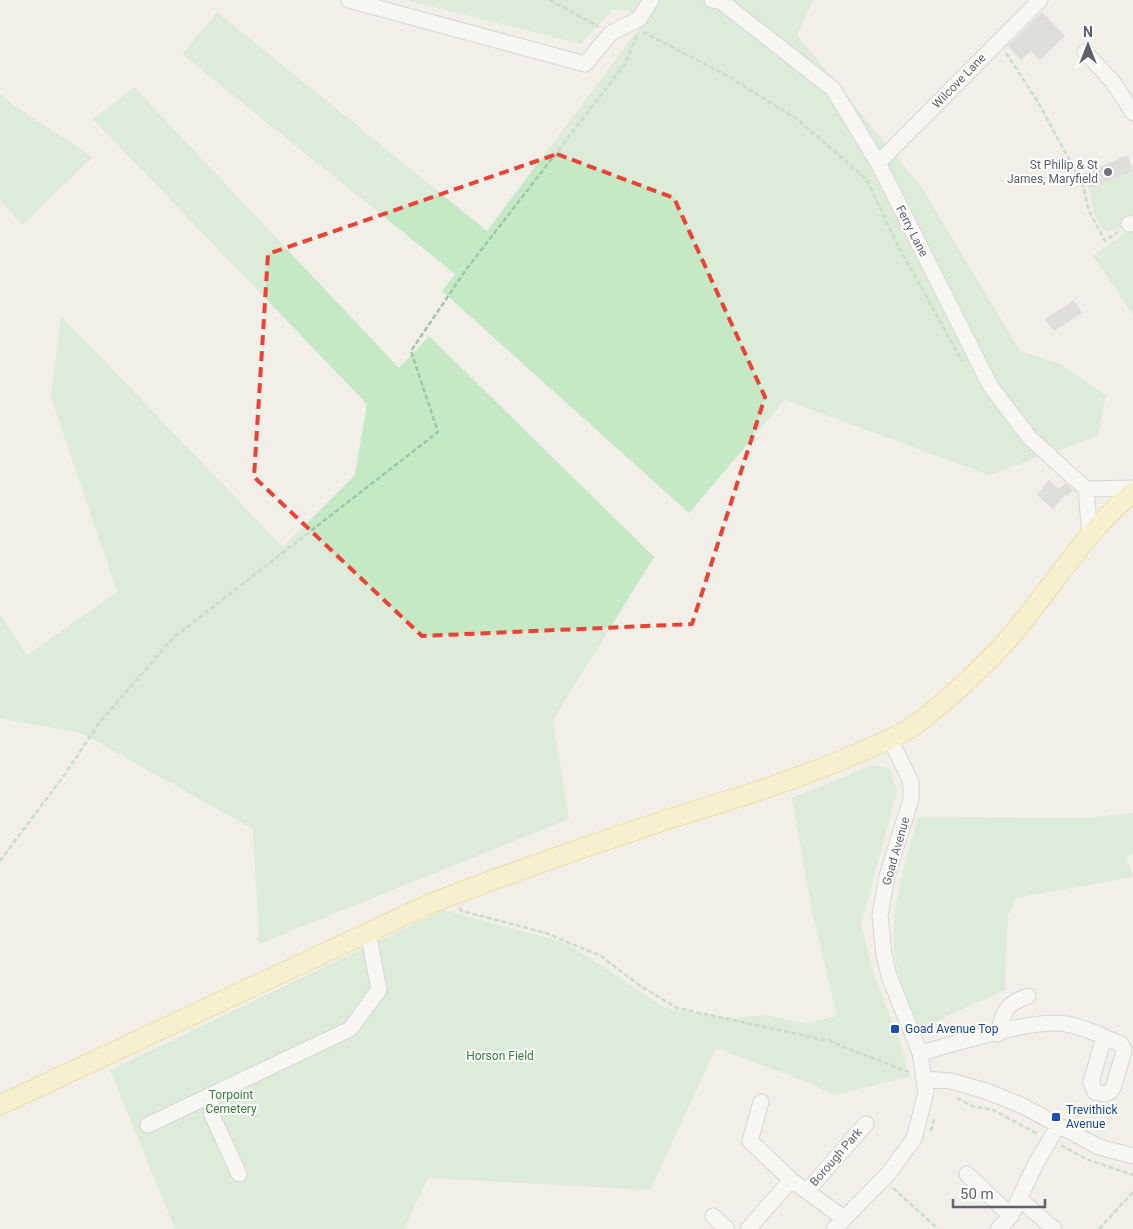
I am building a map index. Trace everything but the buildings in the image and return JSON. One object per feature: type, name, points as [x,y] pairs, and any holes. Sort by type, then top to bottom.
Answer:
[{"type":"main road","points":[[0,1105],[368,932],[450,896],[492,879],[627,832],[764,790],[829,766],[890,739],[912,727],[931,713],[973,674],[1022,623],[1090,535],[1133,490]]},
{"type":"street","points":[[349,0],[585,64],[611,33],[639,19],[651,0]]},
{"type":"street","name":"Ferry Lane","points":[[712,0],[722,2],[832,89],[878,163],[991,387],[1030,438],[1086,489]]},
{"type":"street","name":"Wilcove Lane","points":[[878,163],[1040,0]]},
{"type":"street","points":[[1085,52],[1114,82],[1133,113]]},
{"type":"street","points":[[1090,535],[1086,489],[1133,490]]},
{"type":"street","name":"Goad Avenue","points":[[834,1229],[883,1179],[914,1139],[923,1110],[925,1078],[920,1053],[889,976],[880,916],[887,876],[911,799],[912,782],[890,739]]},
{"type":"street","points":[[148,1125],[350,1029],[379,990],[368,932]]},
{"type":"street","points":[[998,1034],[1006,1008],[1014,1001],[1028,996]]},
{"type":"street","points":[[920,1053],[1032,1025],[1056,1023],[1077,1027],[1104,1037]]},
{"type":"street","points":[[925,1078],[969,1085],[1022,1106],[1054,1132],[1133,1156]]},
{"type":"street","points":[[215,1093],[211,1104],[212,1115],[239,1174]]},
{"type":"street","name":"Borough Park","points":[[761,1102],[750,1141],[791,1180],[844,1218]]},
{"type":"street","name":"Borough Park","points":[[807,1191],[866,1124]]},
{"type":"street","points":[[998,1229],[1011,1216],[1036,1163],[1054,1132]]},
{"type":"street","points":[[967,1174],[1011,1216]]},
{"type":"street","name":"Borough Park","points":[[748,1229],[791,1180]]},
{"type":"street","points":[[1020,1199],[1054,1229]]},
{"type":"street","points":[[713,1216],[727,1229]]},
{"type":"path","points":[[550,0],[604,30],[616,30]]},
{"type":"path","points":[[0,861],[65,774],[100,722],[173,638],[438,432],[411,351],[465,271],[625,64],[639,30],[726,75],[797,119],[867,180],[896,242],[930,300],[959,358],[965,364]]},
{"type":"path","points":[[998,41],[1034,95],[1071,163],[1083,186],[1089,211],[1105,241],[1131,223]]},
{"type":"path","points":[[450,896],[462,911],[546,932],[601,956],[638,984],[677,1008],[829,1042],[925,1078]]},
{"type":"path","points":[[957,1097],[972,1106],[993,1110],[1026,1129],[1054,1132],[1086,1159],[1133,1175]]},
{"type":"path","points":[[883,1179],[938,1229]]},
{"type":"path","points":[[1099,1229],[1133,1192]]},
{"type":"highlighted area","points":[[557,154],[674,198],[765,397],[692,624],[422,636],[254,477],[268,254]]},
{"type":"green space","points":[[407,0],[813,0],[797,35],[922,188],[1020,351],[1060,364],[1106,395],[1098,436],[989,475],[785,400],[689,513],[442,291],[455,274],[182,54],[217,12],[487,231],[649,15],[613,9],[581,44]]},
{"type":"green space","points":[[134,87],[399,368],[429,336],[654,557],[553,720],[569,819],[259,944],[253,829],[81,733],[0,718],[0,615],[27,655],[117,592],[51,397],[61,316],[283,547],[355,475],[367,404],[93,119]]},
{"type":"green space","points":[[0,94],[16,107],[93,157],[22,225],[0,200]]},
{"type":"green space","points":[[1133,171],[1133,222],[1108,232],[1103,231],[1095,216],[1089,189]]},
{"type":"green space","points":[[1133,227],[1133,315],[1093,256]]},
{"type":"green space","points":[[873,765],[890,769],[897,791],[861,925],[874,974],[902,1047],[909,1077],[833,1095],[807,1082],[716,1048],[650,1190],[428,1178],[404,1229],[175,1229],[110,1070],[443,910],[567,943],[665,1008],[730,1019],[765,1015],[807,1024],[837,1016],[812,912],[792,798]]},
{"type":"green space","points":[[1133,813],[1133,853],[1126,857],[1133,877],[1016,898],[1008,916],[1005,990],[919,1029],[899,976],[894,949],[895,911],[898,892],[918,817],[1086,818]]},
{"type":"place","name":"St Philip & St James, Maryfield","points":[[1108,172]]},
{"type":"place","name":"Goad Avenue Top","points":[[895,1029]]},
{"type":"place","name":"Trevithick Avenue","points":[[1056,1117]]},
{"type":"park label","name":"Horson Field","points":[[500,1056]]},
{"type":"park label","name":"Torpoint Cemetery","points":[[231,1102]]}]
